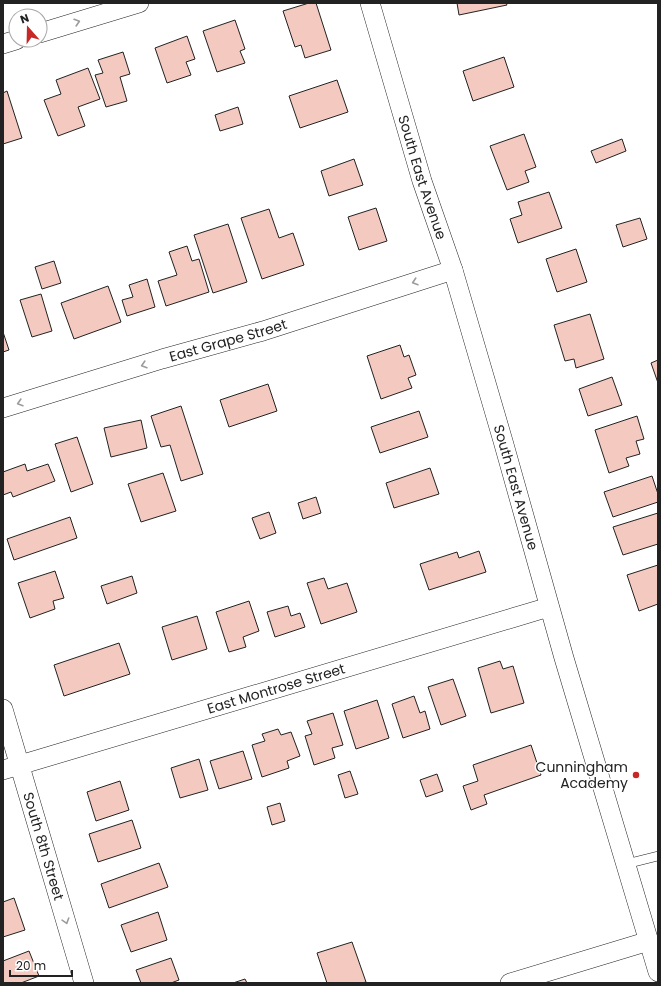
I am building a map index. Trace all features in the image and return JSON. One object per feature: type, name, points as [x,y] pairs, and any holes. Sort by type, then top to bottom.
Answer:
[{"type":"street","points":[[48,31],[139,3]]},
{"type":"street","name":"South East Avenue","points":[[370,3],[422,181],[453,270],[504,442],[549,607],[658,972]]},
{"type":"street","name":"East Grape Street","points":[[3,408],[162,359],[263,331],[453,270]]},
{"type":"street","name":"East Montrose Street","points":[[11,767],[549,607]]},
{"type":"street","name":"South 8th Street","points":[[3,709],[11,767],[84,983]]},
{"type":"street","points":[[510,983],[649,941]]},
{"type":"lane","points":[[626,864],[658,856]]},
{"type":"building","points":[[309,3],[316,3],[331,50],[305,58],[301,45],[295,47],[283,11]]},
{"type":"building","points":[[457,3],[506,3],[507,5],[459,15]]},
{"type":"building","points":[[235,20],[245,49],[240,51],[245,63],[217,72],[203,31]]},
{"type":"building","points":[[187,36],[195,59],[186,62],[191,75],[167,83],[155,48]]},
{"type":"building","points":[[123,52],[130,74],[120,77],[127,101],[106,107],[95,75],[103,73],[98,60]]},
{"type":"building","points":[[504,57],[514,87],[473,101],[463,71]]},
{"type":"building","points":[[88,68],[100,99],[78,107],[85,126],[58,136],[44,100],[61,94],[56,80]]},
{"type":"building","points":[[337,80],[348,112],[300,128],[289,96]]},
{"type":"building","points":[[7,91],[22,138],[3,144],[3,93]]},
{"type":"building","points":[[238,107],[243,124],[220,131],[215,115]]},
{"type":"building","points":[[524,134],[536,167],[525,171],[529,182],[507,190],[490,146]]},
{"type":"building","points":[[622,139],[626,151],[596,163],[591,151]]},
{"type":"building","points":[[354,159],[363,185],[329,196],[321,171]]},
{"type":"building","points":[[549,192],[562,228],[518,243],[510,219],[522,215],[518,202]]},
{"type":"building","points":[[376,208],[387,241],[359,250],[348,217]]},
{"type":"building","points":[[269,209],[279,238],[293,233],[304,265],[262,279],[241,218]]},
{"type":"building","points":[[640,218],[647,239],[623,247],[616,225]]},
{"type":"building","points":[[228,224],[247,282],[213,293],[194,235]]},
{"type":"building","points":[[187,246],[192,261],[199,259],[209,292],[166,306],[158,281],[177,275],[169,252]]},
{"type":"building","points":[[576,249],[587,282],[557,292],[546,259]]},
{"type":"building","points":[[54,261],[61,283],[42,289],[35,267]]},
{"type":"building","points":[[147,279],[155,307],[127,316],[122,300],[133,297],[129,285]]},
{"type":"building","points":[[108,286],[121,322],[74,339],[61,303]]},
{"type":"building","points":[[41,294],[52,331],[32,337],[20,300]]},
{"type":"building","points":[[590,314],[604,359],[576,368],[574,359],[565,361],[554,325]]},
{"type":"building","points":[[3,332],[9,350],[3,352]]},
{"type":"building","points":[[400,345],[404,357],[409,355],[416,375],[408,378],[412,388],[381,399],[367,356]]},
{"type":"building","points":[[658,360],[658,383],[651,363]]},
{"type":"building","points":[[612,377],[622,405],[588,416],[579,389]]},
{"type":"building","points":[[268,384],[277,411],[229,427],[220,400]]},
{"type":"building","points":[[181,406],[203,474],[181,481],[170,445],[161,447],[151,416]]},
{"type":"building","points":[[419,411],[428,437],[380,453],[371,427]]},
{"type":"building","points":[[637,416],[644,439],[636,441],[640,454],[626,458],[629,466],[609,473],[595,430]]},
{"type":"building","points":[[141,420],[147,448],[111,457],[104,428]]},
{"type":"building","points":[[77,437],[93,484],[71,492],[55,444]]},
{"type":"building","points":[[25,464],[27,471],[48,464],[55,481],[13,497],[11,492],[3,495],[3,472]]},
{"type":"building","points":[[430,468],[439,494],[394,508],[386,483]]},
{"type":"building","points":[[163,473],[176,511],[141,522],[128,484]]},
{"type":"building","points":[[652,476],[658,494],[658,502],[613,517],[604,492]]},
{"type":"building","points":[[316,497],[321,513],[303,519],[298,503]]},
{"type":"building","points":[[269,512],[276,533],[260,539],[252,518]]},
{"type":"building","points":[[658,513],[658,544],[623,555],[613,527]]},
{"type":"building","points":[[70,517],[77,538],[14,560],[7,539]]},
{"type":"building","points":[[479,551],[486,572],[429,590],[420,564],[457,552],[459,558]]},
{"type":"building","points":[[658,565],[658,604],[639,611],[627,575]]},
{"type":"building","points":[[55,571],[64,598],[53,601],[55,609],[30,618],[18,583]]},
{"type":"building","points":[[132,576],[137,593],[107,604],[101,586]]},
{"type":"building","points":[[324,578],[328,589],[347,583],[357,612],[321,624],[307,583]]},
{"type":"building","points":[[249,601],[259,631],[243,637],[246,647],[229,652],[216,612]]},
{"type":"building","points":[[288,606],[291,616],[300,613],[305,627],[275,637],[267,612]]},
{"type":"building","points":[[197,616],[207,649],[172,660],[162,627]]},
{"type":"building","points":[[119,643],[130,674],[64,696],[54,665]]},
{"type":"building","points":[[500,661],[503,669],[513,666],[524,703],[491,713],[478,668]]},
{"type":"building","points":[[453,679],[466,716],[441,725],[428,687]]},
{"type":"building","points":[[414,696],[420,713],[425,711],[430,729],[403,738],[392,704]]},
{"type":"building","points":[[377,700],[389,738],[356,749],[344,711]]},
{"type":"building","points":[[333,713],[343,745],[332,748],[335,758],[314,765],[305,736],[312,734],[307,721]]},
{"type":"building","points":[[278,729],[281,735],[291,732],[300,756],[287,761],[289,768],[262,777],[252,745],[265,741],[262,734]]},
{"type":"building","points":[[531,745],[541,775],[484,795],[487,804],[471,810],[463,786],[478,781],[473,765]]},
{"type":"building","points":[[243,751],[252,779],[219,789],[210,761]]},
{"type":"building","points":[[199,759],[208,790],[180,798],[171,768]]},
{"type":"building","points":[[350,771],[358,794],[345,798],[338,775]]},
{"type":"building","points":[[437,774],[443,791],[426,797],[420,780]]},
{"type":"building","points":[[120,781],[129,810],[96,821],[87,792]]},
{"type":"building","points":[[280,803],[285,821],[272,825],[267,807]]},
{"type":"building","points":[[132,820],[141,848],[98,862],[89,834]]},
{"type":"building","points":[[159,863],[168,887],[109,908],[101,884]]},
{"type":"building","points":[[14,898],[25,930],[3,937],[3,902]]},
{"type":"building","points":[[158,912],[167,940],[131,952],[121,925]]},
{"type":"building","points":[[352,942],[366,982],[327,983],[317,953]]},
{"type":"building","points":[[29,951],[39,976],[21,983],[3,983],[3,961]]},
{"type":"building","points":[[171,958],[179,980],[171,983],[141,983],[136,970]]},
{"type":"building","points":[[245,979],[247,983],[233,983]]},
{"type":"place","name":"Cunningham Academy","points":[[636,775]]}]
